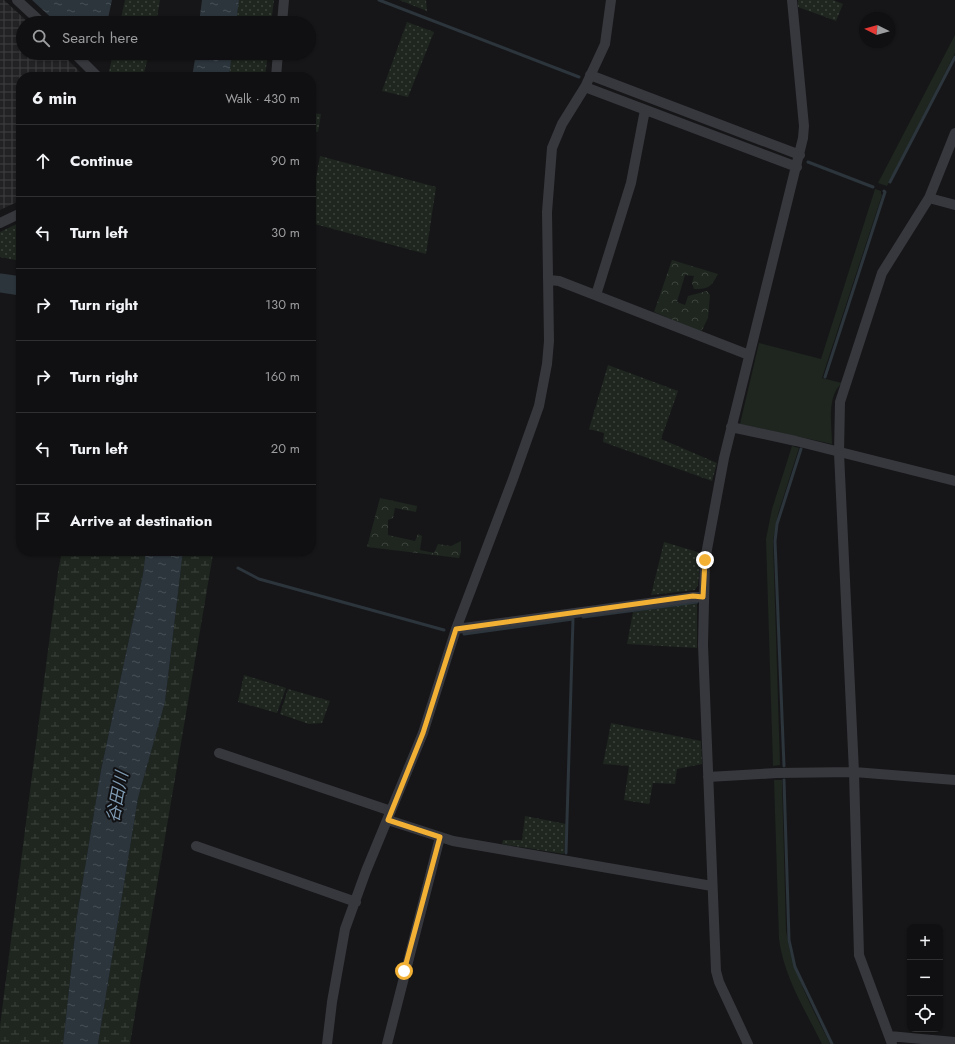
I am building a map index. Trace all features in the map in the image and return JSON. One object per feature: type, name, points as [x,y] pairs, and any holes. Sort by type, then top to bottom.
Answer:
[{"type":"street","points":[[17,0],[34,16]]},
{"type":"street","points":[[283,16],[284,0]]},
{"type":"street","points":[[327,1044],[332,1002],[345,928],[356,902],[366,871],[423,733],[456,629],[514,478],[539,406],[548,356],[549,280],[547,212],[552,148],[562,124],[585,87],[605,44],[611,0]]},
{"type":"street","points":[[748,1044],[719,982],[716,971],[703,645],[703,597],[708,542],[731,427],[800,155],[804,126],[792,0]]},
{"type":"street","points":[[81,60],[93,72]]},
{"type":"street","points":[[276,72],[277,60]]},
{"type":"street","points":[[590,75],[800,155]]},
{"type":"street","points":[[585,87],[797,167]]},
{"type":"street","points":[[596,295],[631,183],[645,110]]},
{"type":"street","points":[[955,133],[929,198],[882,273],[840,402],[839,454],[854,772],[859,955],[890,1040],[955,1042]]},
{"type":"street","points":[[929,198],[955,204]]},
{"type":"street","points":[[0,223],[16,215]]},
{"type":"street","points":[[549,280],[559,281],[749,355]]},
{"type":"street","points":[[731,427],[796,441],[839,454],[955,481]]},
{"type":"street","points":[[456,629],[693,596],[703,597]]},
{"type":"street","points":[[219,753],[390,815],[440,837],[712,886]]},
{"type":"street","points":[[708,777],[777,773],[854,772],[955,780]]},
{"type":"street","points":[[387,1044],[440,837]]},
{"type":"street","points":[[196,846],[356,902]]},
{"type":"shaded area","points":[[0,0],[4,0],[21,16],[16,16],[16,60],[68,60],[80,72],[16,72],[16,202],[0,210]]},
{"type":"green space","points":[[125,0],[160,0],[157,16],[122,16]]},
{"type":"green space","points":[[239,0],[274,0],[272,16],[237,16]]},
{"type":"green space","points":[[399,0],[426,0],[427,11]]},
{"type":"green space","points":[[798,0],[833,0],[843,4],[836,21],[798,7]]},
{"type":"green space","points":[[407,22],[434,32],[408,97],[382,91]]},
{"type":"green space","points":[[955,35],[955,53],[887,186],[878,183]]},
{"type":"green space","points":[[112,60],[147,60],[144,72],[109,72]]},
{"type":"green space","points":[[231,60],[267,60],[266,72],[230,72]]},
{"type":"green space","points":[[316,114],[321,114],[318,132],[316,132]]},
{"type":"green space","points":[[320,156],[436,187],[426,254],[316,224],[316,178]]},
{"type":"green space","points":[[875,189],[881,191],[882,195],[822,378],[842,383],[837,389],[832,404],[832,444],[740,424],[759,343],[821,359]]},
{"type":"green space","points":[[16,224],[16,260],[0,257],[0,232]]},
{"type":"green space","points":[[672,260],[718,274],[709,286],[699,289],[694,289],[692,283],[694,276],[685,275],[677,302],[685,305],[688,296],[707,291],[710,295],[708,318],[701,332],[654,312]]},
{"type":"green space","points":[[608,365],[678,391],[661,439],[717,463],[712,481],[603,442],[604,433],[589,429]]},
{"type":"green space","points":[[792,446],[799,448],[778,514],[773,540],[780,765],[773,766],[766,539],[772,509]]},
{"type":"green space","points":[[380,498],[417,506],[416,512],[395,508],[393,518],[388,520],[388,535],[415,541],[418,534],[422,536],[420,550],[434,553],[438,544],[451,546],[461,541],[461,552],[459,558],[367,547]]},
{"type":"green space","points":[[664,542],[701,553],[698,585],[695,590],[651,595]]},
{"type":"green space","points":[[61,556],[145,556],[143,574],[101,770],[77,916],[63,1044],[0,1044],[0,1026]]},
{"type":"green space","points":[[182,556],[213,556],[130,1044],[98,1044],[138,798],[165,702]]},
{"type":"green space","points":[[697,603],[697,648],[627,644],[633,612]]},
{"type":"green space","points":[[244,675],[286,688],[277,713],[238,702]]},
{"type":"green space","points":[[288,689],[330,701],[322,723],[309,724],[280,714]]},
{"type":"green space","points":[[611,723],[701,741],[702,764],[677,769],[675,784],[653,783],[649,804],[624,800],[629,766],[603,764]]},
{"type":"green space","points":[[774,780],[782,780],[786,931],[789,946],[798,975],[830,1044],[822,1044],[796,993],[785,967],[779,939]]},
{"type":"green space","points":[[525,816],[566,824],[564,854],[502,844],[503,840],[522,840]]},
{"type":"water","points":[[32,0],[112,0],[109,16],[49,16]]},
{"type":"water","points":[[202,0],[239,0],[237,16],[200,16]]},
{"type":"water","points":[[195,60],[231,60],[230,72],[193,72]]},
{"type":"water","name":"谷田川","points":[[145,556],[182,556],[165,702],[138,798],[98,1044],[63,1044],[77,916],[101,770],[143,574]]},
{"type":"waterway","points":[[379,0],[579,77]]},
{"type":"waterway","points":[[890,182],[955,57]]},
{"type":"waterway","points":[[808,162],[873,187]]},
{"type":"waterway","points":[[825,377],[885,192],[884,191]]},
{"type":"waterway","points":[[0,283],[16,285]]},
{"type":"waterway","points":[[784,766],[775,541],[777,524],[801,449]]},
{"type":"waterway","points":[[238,568],[259,579],[444,630]]},
{"type":"waterway","points":[[583,617],[697,602]]},
{"type":"waterway","points":[[464,634],[573,619],[566,853]]},
{"type":"waterway","points":[[784,780],[789,940],[795,967],[832,1044]]},
{"type":"route","points":[[404,971],[440,837],[388,820],[423,733],[456,629],[693,596],[703,597],[705,560]]}]
